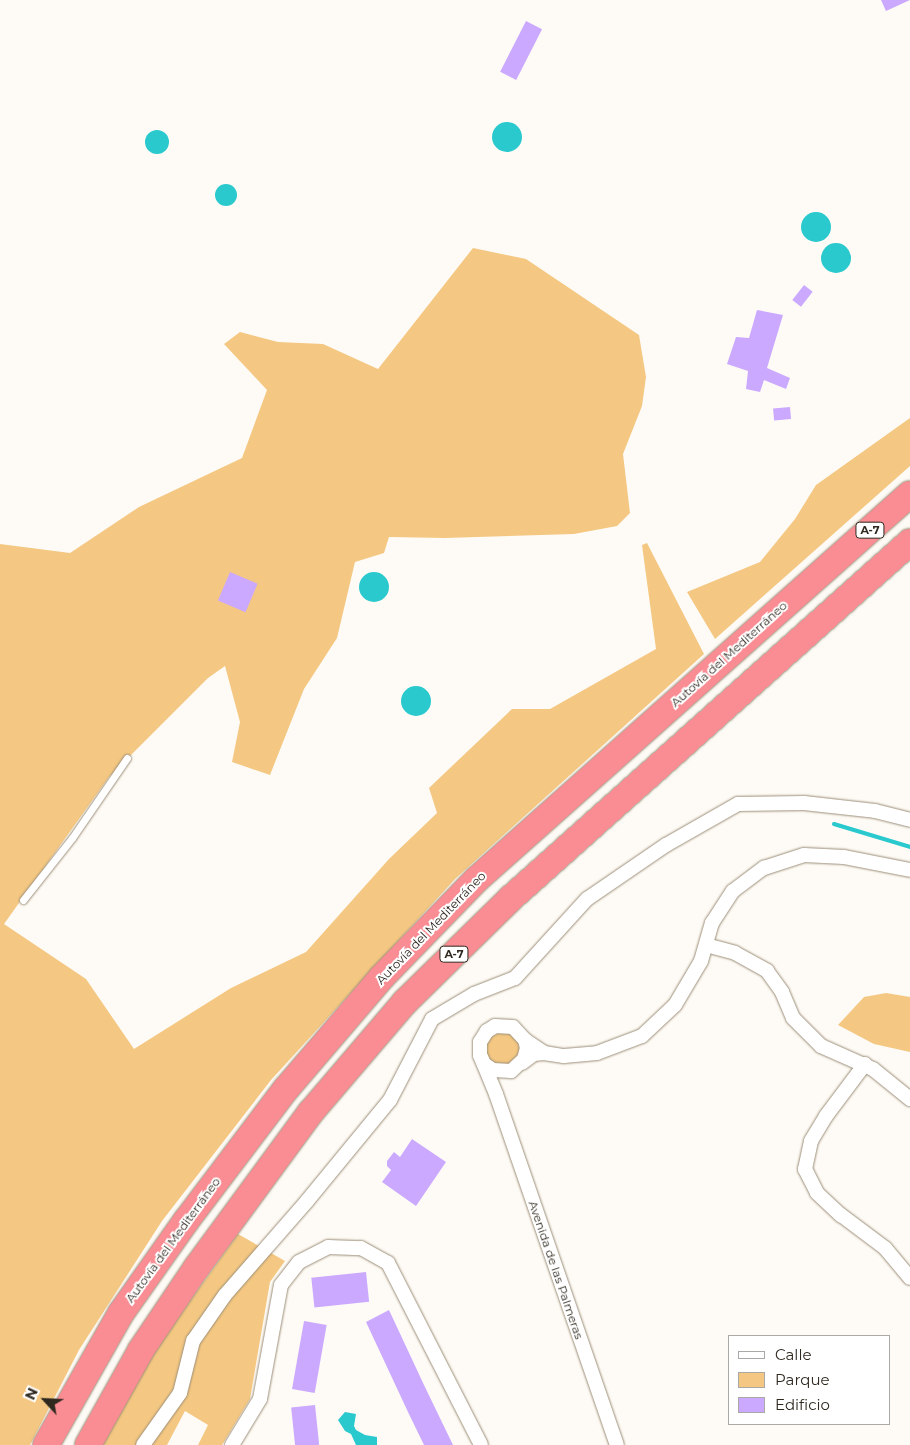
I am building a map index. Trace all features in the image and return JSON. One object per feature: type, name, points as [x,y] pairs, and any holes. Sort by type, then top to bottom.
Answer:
[{"type":"highway","name":"Autovía del Mediterráneo","points":[[46,1445],[121,1313],[186,1221],[286,1089],[381,978],[477,879],[910,494]]},
{"type":"highway","name":"A-7","points":[[88,1445],[141,1350],[197,1267],[311,1112],[405,1002],[510,899],[910,542]]},
{"type":"street","points":[[143,1445],[180,1393],[193,1342],[226,1295],[308,1201],[390,1100],[432,1019],[474,994],[515,978],[587,898],[666,844],[738,804],[804,803],[875,811],[910,820]]},
{"type":"street","points":[[496,1094],[500,1080],[534,1054],[544,1053],[564,1056],[597,1054],[642,1036],[675,1005],[701,961],[712,923],[733,891],[764,868],[804,855],[844,857],[910,870]]},
{"type":"street","points":[[706,945],[735,953],[767,970],[782,992],[793,1018],[821,1046],[865,1064],[910,1098]]},
{"type":"street","points":[[516,1067],[493,1070],[484,1064],[480,1055],[480,1042],[487,1031],[495,1026],[513,1027],[525,1040],[544,1053]]},
{"type":"street","points":[[516,1067],[527,1048],[525,1040]]},
{"type":"street","name":"Avenida de las Palmeras","points":[[480,1055],[496,1094],[617,1445]]},
{"type":"street","points":[[865,1064],[826,1116],[811,1141],[805,1169],[817,1193],[841,1215],[885,1248],[910,1278]]},
{"type":"street","points":[[232,1445],[260,1399],[281,1285],[299,1262],[328,1247],[361,1248],[388,1263],[481,1445]]},
{"type":"lane","points":[[23,900],[72,838],[127,758]]},
{"type":"green space","points":[[473,248],[526,259],[639,335],[646,377],[642,406],[623,454],[630,513],[617,526],[574,534],[445,538],[389,537],[384,553],[355,562],[337,638],[304,689],[270,775],[232,762],[240,722],[225,666],[208,678],[109,777],[4,924],[86,979],[134,1049],[231,988],[306,952],[389,859],[437,813],[429,788],[512,709],[550,709],[656,649],[642,545],[647,543],[704,654],[455,879],[271,1080],[162,1221],[79,1350],[30,1445],[0,1445],[0,544],[70,553],[139,507],[242,458],[267,390],[224,344],[240,332],[278,342],[323,344],[378,369]]},
{"type":"green space","points":[[910,418],[910,466],[715,639],[687,592],[760,562],[795,519],[816,485]]},
{"type":"green space","points":[[886,993],[910,997],[910,1052],[874,1044],[838,1025],[864,997]]},
{"type":"green space","points":[[503,1033],[515,1038],[520,1050],[515,1062],[503,1067],[491,1062],[486,1050],[491,1038]]},
{"type":"green space","points":[[238,1234],[285,1261],[270,1282],[250,1399],[222,1445],[198,1445],[208,1425],[185,1411],[167,1445],[102,1445],[158,1346]]},
{"type":"water","points":[[507,122],[517,127],[522,137],[517,147],[507,152],[497,147],[492,137],[497,127]]},
{"type":"water","points":[[157,130],[165,134],[169,142],[165,150],[157,154],[149,150],[145,142],[149,134]]},
{"type":"water","points":[[226,184],[234,187],[237,195],[234,203],[226,206],[218,203],[215,195],[218,187]]},
{"type":"water","points":[[816,212],[822,213],[830,221],[830,233],[822,241],[816,242],[810,241],[802,233],[801,227],[802,221],[810,213]]},
{"type":"water","points":[[836,243],[842,244],[850,252],[850,264],[842,272],[836,273],[830,272],[822,264],[821,258],[822,252],[830,244]]},
{"type":"water","points":[[374,572],[380,573],[388,581],[388,593],[380,601],[374,602],[368,601],[360,593],[359,587],[360,581],[368,573]]},
{"type":"water","points":[[416,686],[422,687],[430,695],[430,707],[422,715],[416,716],[410,715],[402,707],[401,701],[402,695],[410,687]]},
{"type":"water","points":[[345,1412],[356,1414],[354,1426],[356,1430],[365,1435],[377,1437],[377,1445],[356,1445],[351,1434],[345,1431],[338,1420]]},
{"type":"building","points":[[881,0],[910,0],[886,11]]},
{"type":"building","points":[[526,21],[542,29],[516,80],[500,72]]},
{"type":"building","points":[[804,285],[813,292],[801,307],[792,300]]},
{"type":"building","points":[[757,310],[783,315],[767,368],[790,378],[786,389],[764,380],[760,392],[746,389],[748,371],[727,364],[736,337],[749,338]]},
{"type":"building","points":[[790,407],[791,419],[774,420],[773,408]]},
{"type":"building","points":[[230,572],[258,584],[246,612],[218,601]]},
{"type":"building","points":[[412,1139],[446,1162],[416,1206],[382,1182],[391,1170],[387,1166],[387,1161],[394,1152],[400,1157]]},
{"type":"building","points":[[366,1272],[369,1302],[314,1308],[311,1278]]},
{"type":"building","points":[[389,1310],[453,1445],[424,1445],[408,1412],[366,1322]]},
{"type":"building","points":[[304,1321],[327,1325],[315,1393],[292,1389]]},
{"type":"building","points":[[315,1405],[319,1445],[295,1445],[291,1408]]},
{"type":"waterway","points":[[834,824],[910,847]]}]
